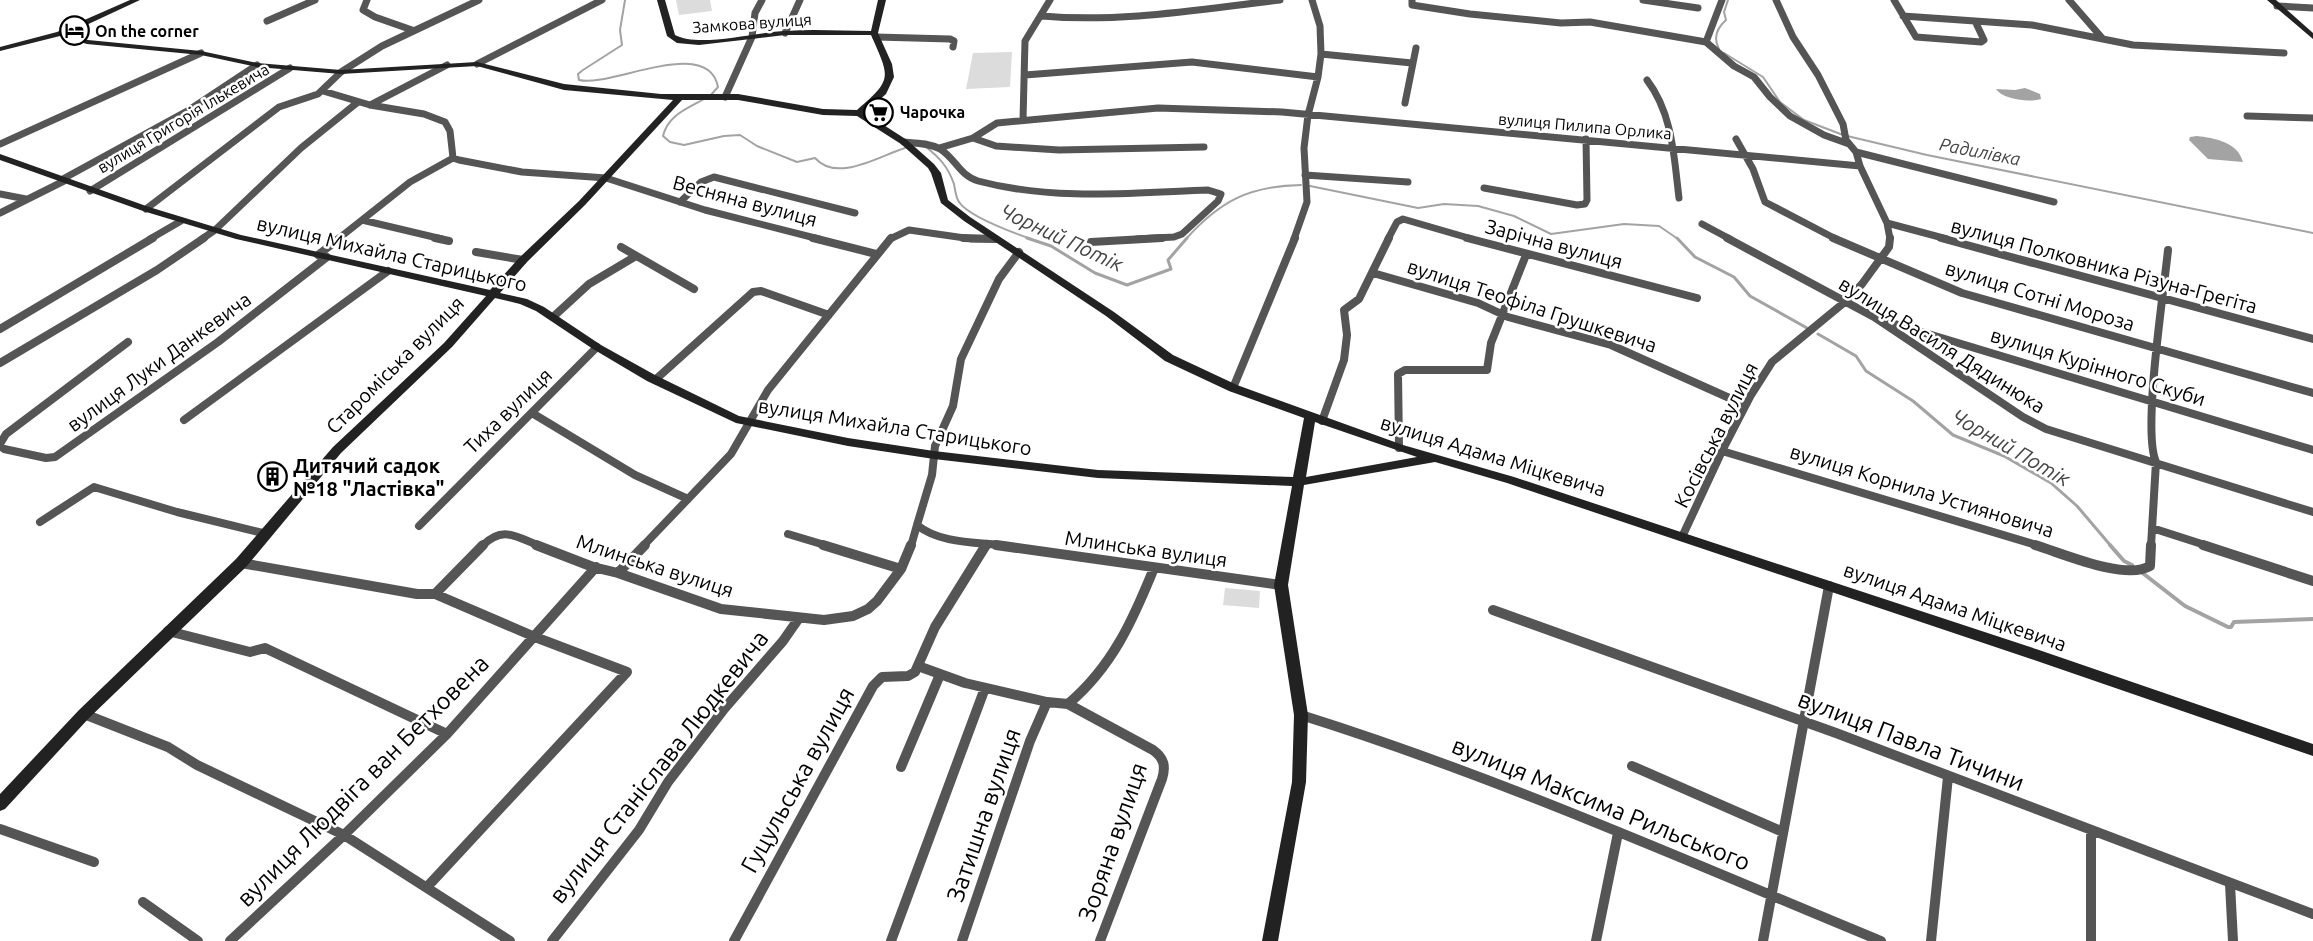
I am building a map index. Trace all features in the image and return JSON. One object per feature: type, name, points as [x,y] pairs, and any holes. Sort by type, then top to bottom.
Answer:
[{"type":"street","points":[[0,49],[60,34],[134,0]]},
{"type":"street","points":[[267,21],[315,0]]},
{"type":"street","points":[[367,0],[363,10],[375,17],[412,30]]},
{"type":"street","points":[[146,210],[279,107],[323,92],[341,72],[412,30],[479,0]]},
{"type":"street","points":[[477,64],[602,0]]},
{"type":"street","name":"Замкова вулиця","points":[[661,0],[668,29],[672,36],[680,41],[699,43],[785,33],[875,35]]},
{"type":"street","points":[[725,97],[752,37],[755,13],[762,0]]},
{"type":"street","points":[[785,33],[800,0]]},
{"type":"street","points":[[60,34],[87,42],[201,54],[257,65],[341,72],[477,64],[564,87],[678,98],[738,97],[823,112],[859,113],[883,92],[889,81],[888,64],[875,35],[882,0]]},
{"type":"street","points":[[1023,120],[1025,40],[1050,0]]},
{"type":"street","points":[[1042,16],[1105,19],[1253,1],[1280,0]]},
{"type":"street","points":[[1233,388],[1289,254],[1307,202],[1304,148],[1308,115],[1318,77],[1321,54],[1320,26],[1312,0]]},
{"type":"street","points":[[1643,0],[1698,8]]},
{"type":"street","points":[[1706,42],[1722,0]]},
{"type":"street","points":[[1776,0],[1793,37],[1822,83],[1843,124],[1849,144],[1856,152],[2054,202]]},
{"type":"street","points":[[1894,0],[1916,37],[1981,42],[1984,40],[1975,21]]},
{"type":"street","points":[[2068,0],[2103,39]]},
{"type":"street","points":[[1412,2],[1470,14],[1561,23],[1590,22],[1706,42],[1734,66],[1754,77],[1770,97],[1790,116],[1824,135],[1849,144]]},
{"type":"street","points":[[2274,3],[2313,8]]},
{"type":"street","points":[[2274,3],[2313,38]]},
{"type":"street","points":[[1903,16],[2032,25],[2148,47],[2284,53]]},
{"type":"street","points":[[875,35],[950,39],[954,41],[953,47]]},
{"type":"street","points":[[1405,103],[1416,48]]},
{"type":"street","points":[[0,144],[201,54]]},
{"type":"street","points":[[1321,54],[1412,63]]},
{"type":"street","points":[[1025,75],[1192,62],[1318,77]]},
{"type":"street","points":[[0,213],[189,110],[257,65]]},
{"type":"street","points":[[370,105],[447,65]]},
{"type":"street","name":"вулиця Григорія Ількевича","points":[[90,190],[290,68]]},
{"type":"street","points":[[1647,80],[1658,96],[1670,132],[1679,198]]},
{"type":"street","points":[[323,92],[370,105],[424,114],[446,122],[450,131],[453,158]]},
{"type":"street","name":"Староміська вулиця","points":[[0,804],[84,714],[241,562],[337,450],[448,345],[523,260],[606,178],[678,98]]},
{"type":"street","points":[[0,363],[157,270],[215,230],[301,148],[358,102]]},
{"type":"street","name":"вулиця Пилипа Орлика","points":[[939,148],[973,138],[997,123],[1167,107],[1308,115],[1860,166]]},
{"type":"street","name":"вулиця Адама Міцкевича","points":[[859,113],[904,142],[934,170],[945,202],[995,238],[1115,317],[1169,358],[1233,388],[1399,448],[1437,458],[1682,537],[2313,750]]},
{"type":"street","points":[[2247,116],[2313,118]]},
{"type":"street","points":[[973,138],[992,146],[1059,150],[1204,147]]},
{"type":"street","points":[[1484,188],[1585,204],[1587,200],[1586,139]]},
{"type":"street","name":"вулиця Сотні Мороза","points":[[1736,139],[1766,203],[1831,237],[1880,259],[1962,293],[2313,393]]},
{"type":"street","points":[[904,142],[939,148],[965,177],[983,183],[1059,193],[1208,190],[1217,191],[1221,195],[1218,201],[1178,236],[1161,240],[1091,242]]},
{"type":"street","name":"Косівська вулиця","points":[[1682,537],[1745,405],[1777,357],[1846,301],[1889,247],[1887,223],[1860,166],[1856,152]]},
{"type":"street","name":"вулиця Михайла Старицького","points":[[0,158],[181,221],[523,301],[655,380],[747,423],[934,455],[1098,474],[1297,482],[1437,458]]},
{"type":"street","name":"Весняна вулиця","points":[[453,158],[513,171],[606,178],[680,202],[876,254]]},
{"type":"street","name":"вулиця Луки Данкевича","points":[[128,342],[6,434],[0,445],[4,449],[46,458],[55,457],[218,342],[410,182],[453,158]]},
{"type":"street","points":[[1305,175],[1408,182]]},
{"type":"street","points":[[680,202],[701,182],[714,177],[855,213]]},
{"type":"street","points":[[0,194],[26,200]]},
{"type":"street","name":"Зарічна вулиця","points":[[1373,273],[1397,222],[1404,219],[1526,255],[1697,298]]},
{"type":"street","points":[[362,220],[449,241]]},
{"type":"street","points":[[0,329],[181,221]]},
{"type":"street","name":"вулиця Полковника Різуна-Грегіта","points":[[1887,223],[2313,339]]},
{"type":"street","name":"вулиця Василя Дядинюка","points":[[1702,224],[1874,317],[2031,422],[2058,434],[2156,462],[2313,512]]},
{"type":"street","points":[[618,573],[736,449],[747,423],[789,362],[894,235],[907,230],[972,239],[995,238]]},
{"type":"street","points":[[621,247],[694,289]]},
{"type":"street","points":[[2168,250],[2153,400],[2152,453],[2156,462],[2152,528],[2313,581]]},
{"type":"street","points":[[476,252],[523,260]]},
{"type":"street","points":[[917,525],[932,475],[934,446],[953,406],[961,358],[999,279],[1019,252]]},
{"type":"street","points":[[1399,448],[1398,374],[1405,370],[1487,370],[1490,364],[1490,347],[1526,255]]},
{"type":"street","points":[[553,317],[589,284],[636,256]]},
{"type":"street","points":[[184,420],[388,271]]},
{"type":"street","points":[[1270,941],[1299,783],[1302,715],[1281,585],[1297,482],[1316,418],[1339,382],[1346,352],[1347,331],[1344,310],[1356,303],[1373,273]]},
{"type":"street","name":"вулиця Теофіла Грушкевича","points":[[1373,273],[1478,303],[1503,315],[1611,345],[1745,405]]},
{"type":"street","points":[[655,380],[753,292],[761,291],[829,315]]},
{"type":"street","name":"вулиця Курінного Скуби","points":[[1874,317],[2313,450]]},
{"type":"street","name":"Тиха вулиця","points":[[419,526],[447,495],[597,347]]},
{"type":"street","points":[[532,413],[634,475],[688,499]]},
{"type":"street","name":"вулиця Корнила Устияновича","points":[[1722,451],[2112,568],[2140,570],[2150,566],[2152,528]]},
{"type":"street","points":[[40,522],[94,487],[177,512],[267,534]]},
{"type":"street","name":"Млинська вулиця","points":[[435,594],[490,538],[500,533],[512,534],[596,567],[721,609],[799,618],[834,619],[859,614],[878,601],[901,569],[909,553],[917,525],[935,536],[1281,585]]},
{"type":"street","points":[[788,534],[901,569]]},
{"type":"street","points":[[987,544],[935,627],[918,666],[939,677],[1047,702],[1068,704],[1092,681],[1115,653],[1132,621],[1154,568]]},
{"type":"street","points":[[241,562],[417,594],[435,594],[535,637],[627,672],[427,887]]},
{"type":"street","name":"вулиця Людвіга ван Бетховена","points":[[230,941],[344,835],[447,734],[596,567]]},
{"type":"street","points":[[1763,941],[1829,586]]},
{"type":"street","name":"вулиця Павла Тичини","points":[[1493,610],[1805,723],[2313,914]]},
{"type":"street","name":"вулиця Станіслава Людкевича","points":[[552,941],[639,830],[668,782],[724,709],[783,641],[799,618]]},
{"type":"street","points":[[168,631],[250,652],[264,648],[447,734]]},
{"type":"street","name":"Гуцульська вулиця","points":[[734,941],[873,686],[882,677],[908,676],[915,672],[918,666]]},
{"type":"street","points":[[901,767],[939,677]]},
{"type":"street","points":[[891,941],[985,688]]},
{"type":"street","name":"Затишна вулиця","points":[[962,941],[1030,741],[1047,702]]},
{"type":"street","name":"Зоряна вулиця","points":[[1068,704],[1153,750],[1161,756],[1165,764],[1162,779],[1100,941]]},
{"type":"street","points":[[84,714],[168,747],[197,765],[344,835],[510,941]]},
{"type":"street","name":"вулиця Максима Рильського","points":[[1302,715],[1387,742],[1499,784],[1881,941]]},
{"type":"street","points":[[1632,766],[1783,832]]},
{"type":"street","points":[[1931,941],[1948,777]]},
{"type":"street","points":[[0,829],[94,862]]},
{"type":"street","points":[[2091,832],[2091,941]]},
{"type":"street","points":[[1596,941],[1617,833]]},
{"type":"street","points":[[2230,884],[2233,941]]},
{"type":"street","points":[[143,902],[198,941]]},
{"type":"shaded area","points":[[676,0],[710,0],[712,11],[679,15]]},
{"type":"shaded area","points":[[1012,52],[1010,87],[966,89],[973,53]]},
{"type":"shaded area","points":[[2025,88],[2040,94],[2041,99],[2030,101],[2017,99],[2004,95],[1996,89],[2015,90]]},
{"type":"shaded area","points":[[2197,136],[2225,142],[2236,150],[2243,162],[2208,159],[2189,140],[2190,137]]},
{"type":"shaded area","points":[[1225,588],[1260,591],[1259,608],[1223,605]]},
{"type":"waterway","name":"Чорний Потік","points":[[625,0],[620,30],[622,45],[578,74],[579,80],[612,77],[678,64],[696,65],[710,72],[718,87],[710,96]]},
{"type":"waterway","name":"Радилівка","points":[[1719,49],[1716,41],[1717,33],[1726,20],[1724,12],[1728,0]]},
{"type":"waterway","name":"Радилівка","points":[[1724,53],[1763,77],[1780,102],[1804,120],[1843,135],[1927,155],[2313,233]]},
{"type":"waterway","name":"Чорний Потік","points":[[704,99],[674,118],[663,136],[670,142],[684,145],[724,136],[740,135],[757,146],[797,162],[815,158],[824,165],[835,168],[858,165],[905,148]]},
{"type":"waterway","name":"Чорний Потік","points":[[926,147],[946,168],[952,178],[958,200],[964,208],[992,224],[1031,239]]},
{"type":"waterway","name":"Чорний Потік","points":[[1187,238],[1211,215],[1237,198],[1266,189],[1301,185]]},
{"type":"waterway","name":"Чорний Потік","points":[[1310,186],[1418,208],[1444,204],[1478,206],[1514,216],[1551,234],[1624,224],[1659,226],[1678,239]]},
{"type":"waterway","name":"Чорний Потік","points":[[1027,238],[1051,246],[1095,273],[1127,285],[1171,269],[1168,260],[1187,238]]},
{"type":"waterway","name":"Чорний Потік","points":[[1678,239],[1695,257],[1734,277],[1750,296],[1807,328]]},
{"type":"waterway","name":"Чорний Потік","points":[[1818,334],[1856,356],[1866,371],[1913,401],[1953,435],[2004,456],[2051,483],[2077,506],[2111,546]]},
{"type":"waterway","name":"Чорний Потік","points":[[2110,545],[2124,561],[2132,565]]},
{"type":"waterway","name":"Чорний Потік","points":[[2140,571],[2185,606],[2228,627],[2231,627],[2234,622],[2313,619]]},
{"type":"place","name":"On the corner","points":[[74,31]]},
{"type":"place","name":"Чарочка","points":[[879,112]]},
{"type":"place","name":"Дитячий садок №18 \"Ластівка\"","points":[[272,477]]}]
